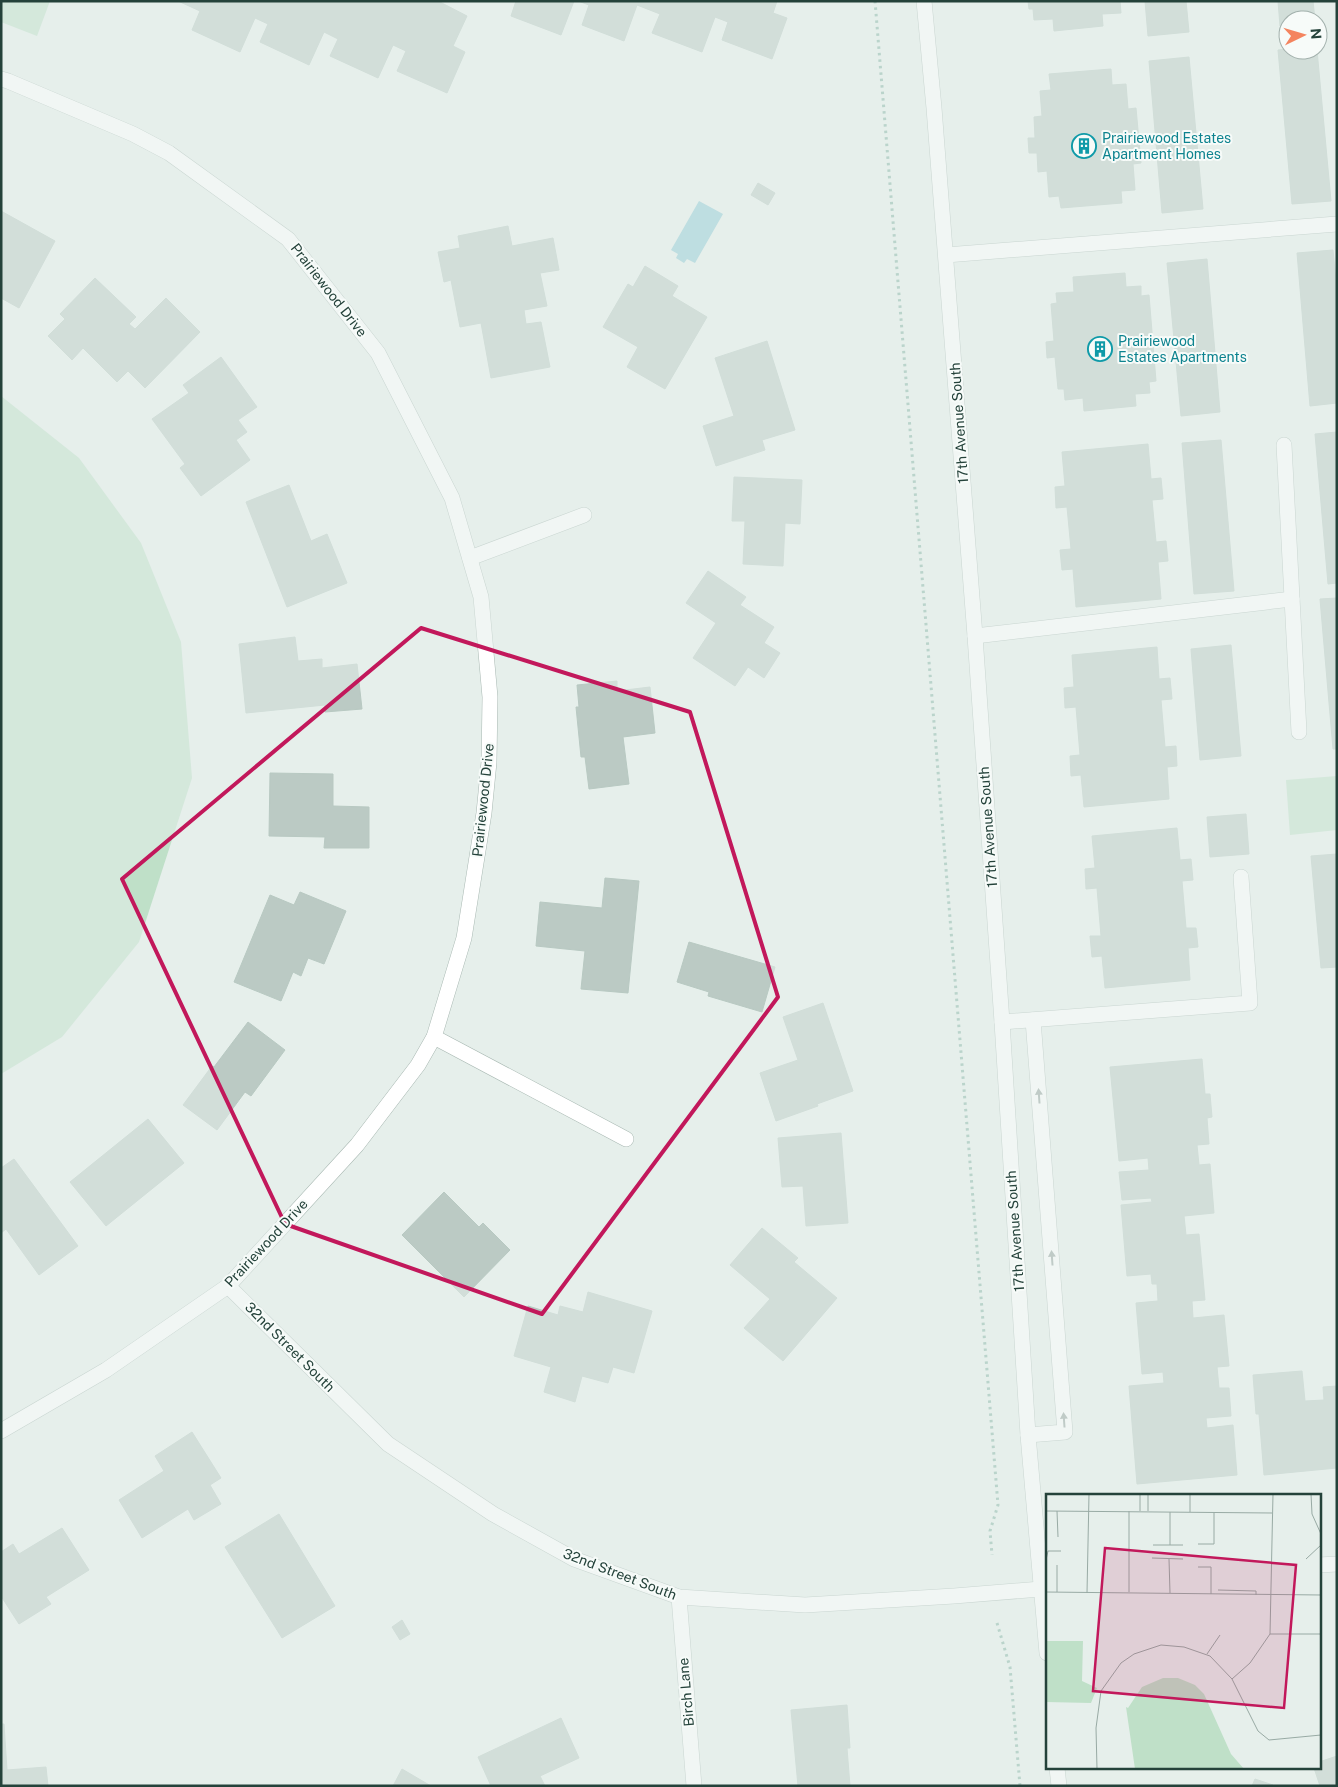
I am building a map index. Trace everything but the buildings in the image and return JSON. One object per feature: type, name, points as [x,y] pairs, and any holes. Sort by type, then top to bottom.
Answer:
[{"type":"street","name":"17th Avenue South","points":[[924,1],[946,255],[975,636],[1028,1435],[1044,1589],[1046,1632]]},
{"type":"street","name":"Prairiewood Drive","points":[[1,79],[133,134],[169,153],[288,239],[378,353],[452,498],[481,597],[490,696],[489,762],[484,813],[464,938],[434,1037],[418,1065],[357,1145],[228,1286],[106,1370],[1,1430]]},
{"type":"street","points":[[946,255],[1337,224]]},
{"type":"street","points":[[1284,445],[1299,732]]},
{"type":"street","points":[[470,558],[584,516]]},
{"type":"street","points":[[975,636],[1292,599]]},
{"type":"street","points":[[1002,1022],[1250,1003],[1242,876]]},
{"type":"street","points":[[1028,1435],[1065,1432],[1033,1020]]},
{"type":"street","points":[[434,1037],[626,1139]]},
{"type":"street","name":"32nd Street South","points":[[228,1286],[388,1444],[493,1514],[574,1559],[679,1597],[805,1605],[1044,1589]]},
{"type":"street","points":[[1320,1565],[1337,1564]]},
{"type":"street","name":"Birch Lane","points":[[679,1597],[694,1786]]},
{"type":"street","points":[[1057,1770],[1059,1786]]},
{"type":"path","points":[[875,1],[998,1505],[990,1531],[992,1555]]},
{"type":"path","points":[[997,1623],[1010,1667],[1020,1786]]},
{"type":"highlighted area","points":[[421,628],[690,712],[778,997],[542,1314],[285,1224],[122,879]]},
{"type":"green space","points":[[1,1],[50,1],[37,36],[1,22]]},
{"type":"green space","points":[[1,396],[79,458],[141,543],[181,642],[192,778],[139,942],[62,1037],[1,1074]]},
{"type":"green space","points":[[1337,776],[1337,830],[1290,835],[1286,780]]},
{"type":"water","points":[[699,201],[723,214],[695,263],[687,259],[684,263],[676,258],[678,254],[671,250]]},
{"type":"place","name":"Prairiewood Estates Apartment Homes","points":[[1084,146]]},
{"type":"place","name":"Prairiewood Estates Apartments","points":[[1100,349]]}]
